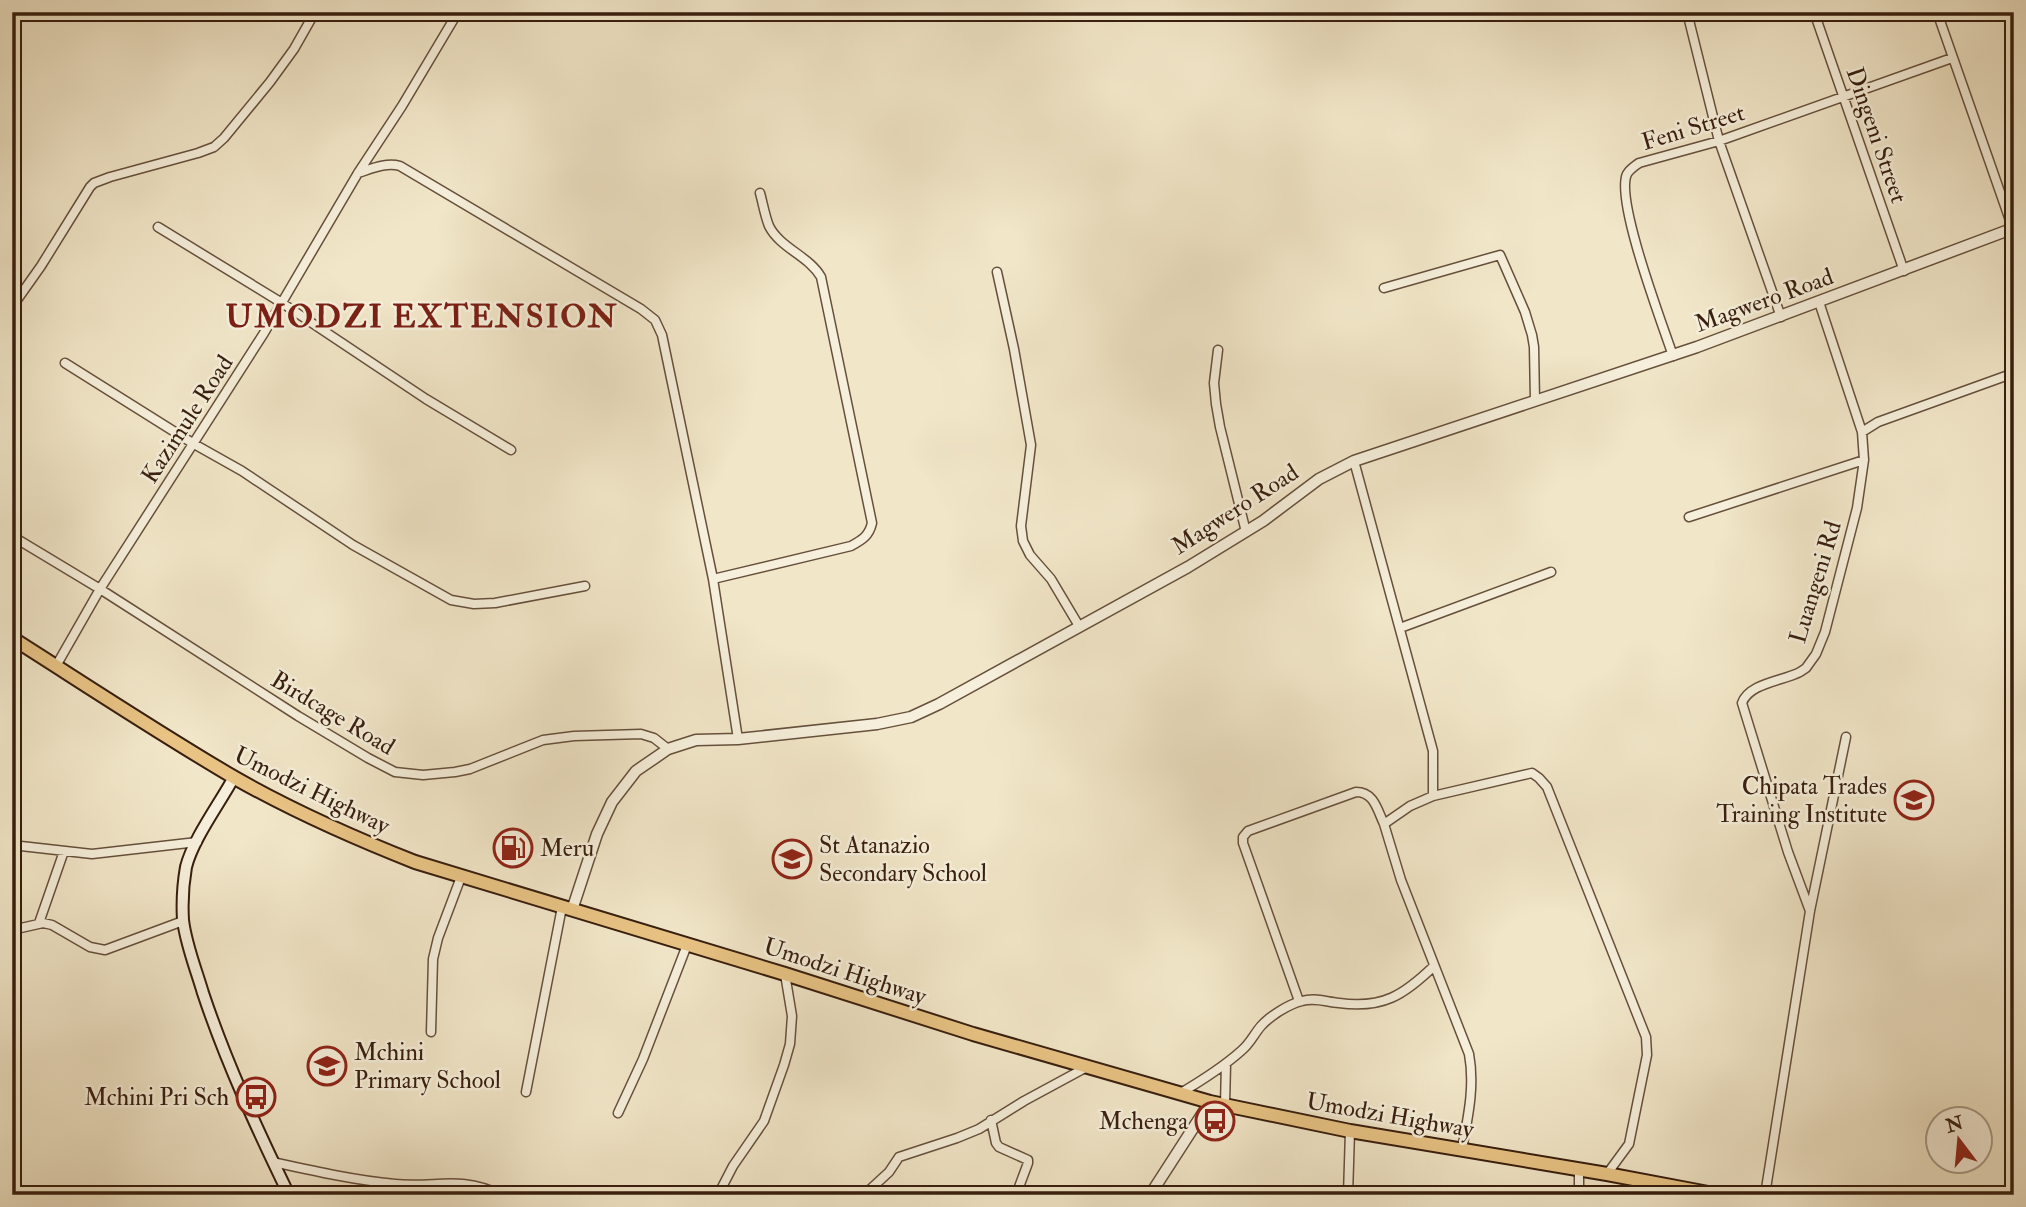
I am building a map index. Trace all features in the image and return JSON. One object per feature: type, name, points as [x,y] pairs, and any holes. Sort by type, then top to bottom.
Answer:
[{"type":"highway","name":"Umodzi Highway","points":[[12,638],[234,777],[363,842],[415,862],[1085,1068],[1210,1102],[1350,1131],[1710,1194]]},
{"type":"main road","points":[[234,777],[187,865],[183,889],[183,921],[211,1015],[237,1083],[289,1195]]},
{"type":"street","points":[[12,307],[94,183],[214,147],[271,82],[315,12]]},
{"type":"street","name":"Kazimule Road","points":[[56,666],[100,589],[282,303],[358,173],[458,12]]},
{"type":"street","points":[[1687,12],[1719,141],[1781,317]]},
{"type":"street","name":"Dingeni Street","points":[[1814,12],[1904,271]]},
{"type":"street","points":[[1948,12],[1937,14],[2013,229]]},
{"type":"street","name":"Feni Street","points":[[1673,356],[1630,222],[1626,178],[1631,169],[1639,163],[1719,141],[1952,58]]},
{"type":"street","points":[[358,173],[393,164],[400,166],[542,249],[655,320],[663,335],[713,579],[738,739]]},
{"type":"street","points":[[713,579],[851,546],[864,538],[872,523],[821,277],[816,268],[774,233],[768,224],[760,193]]},
{"type":"street","points":[[158,227],[282,303],[426,399],[512,450]]},
{"type":"street","name":"Magwero Road","points":[[567,909],[612,802],[636,771],[668,749],[696,740],[738,739],[877,724],[911,717],[1188,566],[1245,532],[1320,479],[1354,461],[1673,356],[2013,229]]},
{"type":"street","points":[[1384,288],[1500,255],[1532,335],[1535,401]]},
{"type":"street","points":[[997,272],[1031,445],[1021,526],[1023,541],[1030,555],[1051,579],[1079,626]]},
{"type":"street","name":"Luangeni Rd","points":[[1810,911],[1788,852],[1742,703],[1743,698],[1751,691],[1800,672],[1816,654],[1832,606],[1860,491],[1864,460],[1862,432],[1819,302]]},
{"type":"street","points":[[1218,350],[1214,383],[1216,404],[1245,532]]},
{"type":"street","points":[[65,363],[242,471],[354,545],[452,600],[474,604],[495,603],[584,586]]},
{"type":"street","points":[[1862,432],[1885,419],[2014,373]]},
{"type":"street","points":[[1689,517],[1864,460]]},
{"type":"street","points":[[1354,461],[1433,751],[1433,796]]},
{"type":"street","name":"Birdcage Road","points":[[12,536],[298,716],[396,772],[423,775],[456,772],[543,740],[574,736],[641,734],[654,738],[668,749]]},
{"type":"street","points":[[1400,628],[1551,572]]},
{"type":"street","name":"Luangeni Rd","points":[[1765,1195],[1810,911],[1846,737]]},
{"type":"street","points":[[1384,824],[1410,806],[1433,796],[1532,773],[1547,787],[1646,1037],[1647,1055],[1629,1144],[1607,1174]]},
{"type":"street","points":[[1299,1001],[1243,837],[1248,831],[1356,792],[1365,792],[1371,797],[1384,824],[1401,880],[1469,1054],[1472,1087],[1462,1149]]},
{"type":"street","points":[[12,845],[92,854],[197,842]]},
{"type":"street","points":[[39,923],[64,851]]},
{"type":"street","points":[[431,1032],[433,959],[461,877]]},
{"type":"street","points":[[526,1092],[567,909]]},
{"type":"street","points":[[12,930],[39,923],[52,925],[90,947],[105,950],[183,921]]},
{"type":"street","points":[[618,1113],[643,1059],[687,945]]},
{"type":"street","points":[[1179,1094],[1226,1065],[1245,1048],[1262,1025],[1299,1001],[1315,999],[1363,1004],[1385,1001],[1408,990],[1434,966]]},
{"type":"street","points":[[718,1195],[733,1166],[764,1121],[785,1065],[792,1016],[785,974]]},
{"type":"street","points":[[1225,1105],[1226,1065]]},
{"type":"street","points":[[864,1195],[889,1172],[900,1157],[979,1129],[1085,1068]]},
{"type":"street","points":[[1150,1195],[1210,1102]]},
{"type":"street","points":[[991,1120],[999,1147],[1028,1160],[1016,1195]]},
{"type":"street","points":[[1348,1195],[1350,1131]]},
{"type":"street","points":[[273,1162],[335,1176],[398,1184],[465,1183],[501,1195]]},
{"type":"street","points":[[1578,1195],[1579,1169]]},
{"type":"place","name":"Chipata Trades Training Institute","points":[[1914,800]]},
{"type":"place","name":"Meru","points":[[513,848]]},
{"type":"place","name":"St Atanazio Secondary School","points":[[792,859]]},
{"type":"place","name":"Mchini Primary School","points":[[327,1066]]},
{"type":"place","name":"Mchini Pri Sch","points":[[256,1097]]},
{"type":"place","name":"Mchenga","points":[[1215,1121]]},
{"type":"district","name":"UMODZI EXTENSION","points":[[422,316]]}]
